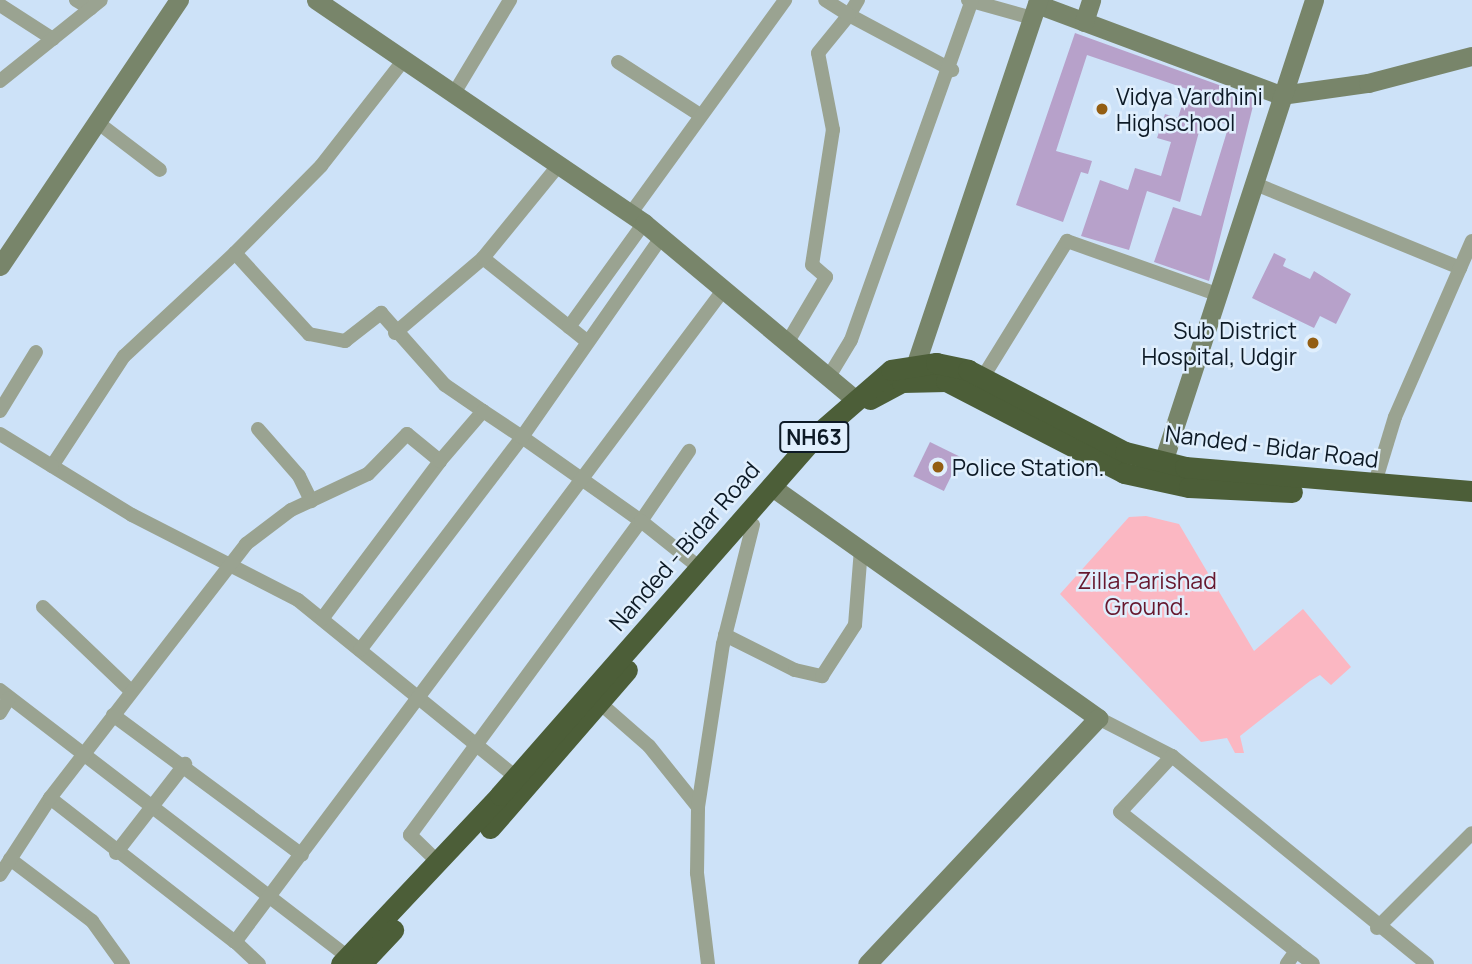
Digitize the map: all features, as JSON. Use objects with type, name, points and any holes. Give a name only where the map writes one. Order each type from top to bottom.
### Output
[{"type":"highway","name":"Nanded - Bidar Road","points":[[350,962],[522,781],[753,525],[776,490],[852,397],[891,370],[916,363],[983,377],[1125,452],[1163,462],[1374,486],[1472,491]]},
{"type":"highway","name":"Nanded - Bidar Road","points":[[594,699],[701,568],[852,412],[891,387],[923,377],[981,397],[1094,461],[1164,483],[1472,501]]},
{"type":"highway","name":"Nanded - Bidar Road","points":[[350,962],[438,862],[522,781]]},
{"type":"street","points":[[76,0],[96,5]]},
{"type":"street","points":[[3,254],[179,0]]},
{"type":"street","points":[[316,0],[662,236],[721,293],[852,397]]},
{"type":"street","points":[[453,95],[510,0]]},
{"type":"street","points":[[569,327],[700,115],[785,0]]},
{"type":"street","points":[[825,0],[952,70]]},
{"type":"street","points":[[786,345],[826,277],[812,265],[831,168],[830,102],[818,53],[858,0]]},
{"type":"street","points":[[1084,22],[1091,0]]},
{"type":"street","points":[[1163,462],[1314,0]]},
{"type":"street","points":[[828,378],[851,340],[952,70],[971,1],[1036,8],[1084,22],[1281,95],[1368,83],[1472,55]]},
{"type":"street","points":[[0,5],[53,39]]},
{"type":"street","points":[[0,81],[96,5]]},
{"type":"street","points":[[916,363],[1036,8]]},
{"type":"street","points":[[52,466],[124,356],[235,253],[321,166],[403,61]]},
{"type":"street","points":[[618,62],[700,115]]},
{"type":"street","points":[[97,122],[160,170]]},
{"type":"street","points":[[395,333],[483,258],[558,166]]},
{"type":"street","points":[[1253,183],[1461,268]]},
{"type":"street","points":[[360,650],[522,437],[662,236]]},
{"type":"street","points":[[983,377],[1067,241],[1217,294]]},
{"type":"street","points":[[1374,486],[1395,417],[1472,241]]},
{"type":"street","points":[[235,253],[309,334],[345,341],[381,313],[395,333],[445,385],[581,478],[701,568]]},
{"type":"street","points":[[483,258],[588,342]]},
{"type":"street","points":[[235,942],[721,293]]},
{"type":"street","points":[[0,411],[36,352]]},
{"type":"street","points":[[322,619],[440,461],[483,411]]},
{"type":"street","points":[[258,429],[299,477],[310,501]]},
{"type":"street","points":[[0,434],[132,515],[228,562],[322,619],[522,781]]},
{"type":"street","points":[[0,874],[50,798],[228,562],[310,501],[368,474],[407,434],[440,461]]},
{"type":"street","points":[[438,862],[410,835],[641,521],[689,451]]},
{"type":"street","points":[[776,490],[1098,718],[1171,756],[1377,928],[1427,964]]},
{"type":"street","points":[[708,964],[697,873],[698,807],[725,635],[753,525]]},
{"type":"street","points":[[725,635],[795,670],[822,676],[855,625],[861,548]]},
{"type":"street","points":[[43,607],[131,691]]},
{"type":"street","points":[[0,713],[5,694],[268,895],[350,962]]},
{"type":"street","points":[[594,699],[649,746],[698,807]]},
{"type":"street","points":[[113,715],[185,764],[302,855]]},
{"type":"street","points":[[867,964],[1098,718]]},
{"type":"street","points":[[1171,756],[1120,812],[1313,964]]},
{"type":"street","points":[[116,853],[185,764]]},
{"type":"street","points":[[50,798],[116,853],[235,942],[259,964]]},
{"type":"street","points":[[1377,928],[1472,833]]},
{"type":"street","points":[[9,859],[92,921],[123,964]]},
{"type":"street","points":[[1287,964],[1296,951]]},
{"type":"green space","name":"Zilla Parishad Ground.","points":[[1146,516],[1179,524],[1254,651],[1303,609],[1351,667],[1331,685],[1320,675],[1310,681],[1240,736],[1244,753],[1235,753],[1227,738],[1201,742],[1060,594],[1129,517]]},
{"type":"building","points":[[1075,33],[1255,98],[1209,281],[1154,262],[1173,207],[1201,216],[1229,125],[1203,117],[1180,202],[1147,191],[1129,250],[1081,236],[1100,180],[1128,190],[1135,168],[1161,176],[1171,142],[1157,138],[1165,114],[1178,118],[1187,89],[1087,55],[1056,151],[1092,161],[1088,174],[1081,172],[1063,222],[1016,205]]},
{"type":"building","points":[[1274,253],[1286,259],[1283,266],[1310,279],[1314,271],[1351,294],[1336,324],[1320,316],[1314,328],[1252,298]]},
{"type":"building","name":"Police Station.","points":[[930,442],[961,457],[944,491],[913,476]]},
{"type":"place","name":"Vidya Vardhini Highschool","points":[[1102,109]]},
{"type":"place","name":"Sub District Hospital, Udgir","points":[[1313,343]]},
{"type":"place","name":"Police Station.","points":[[938,467]]}]
